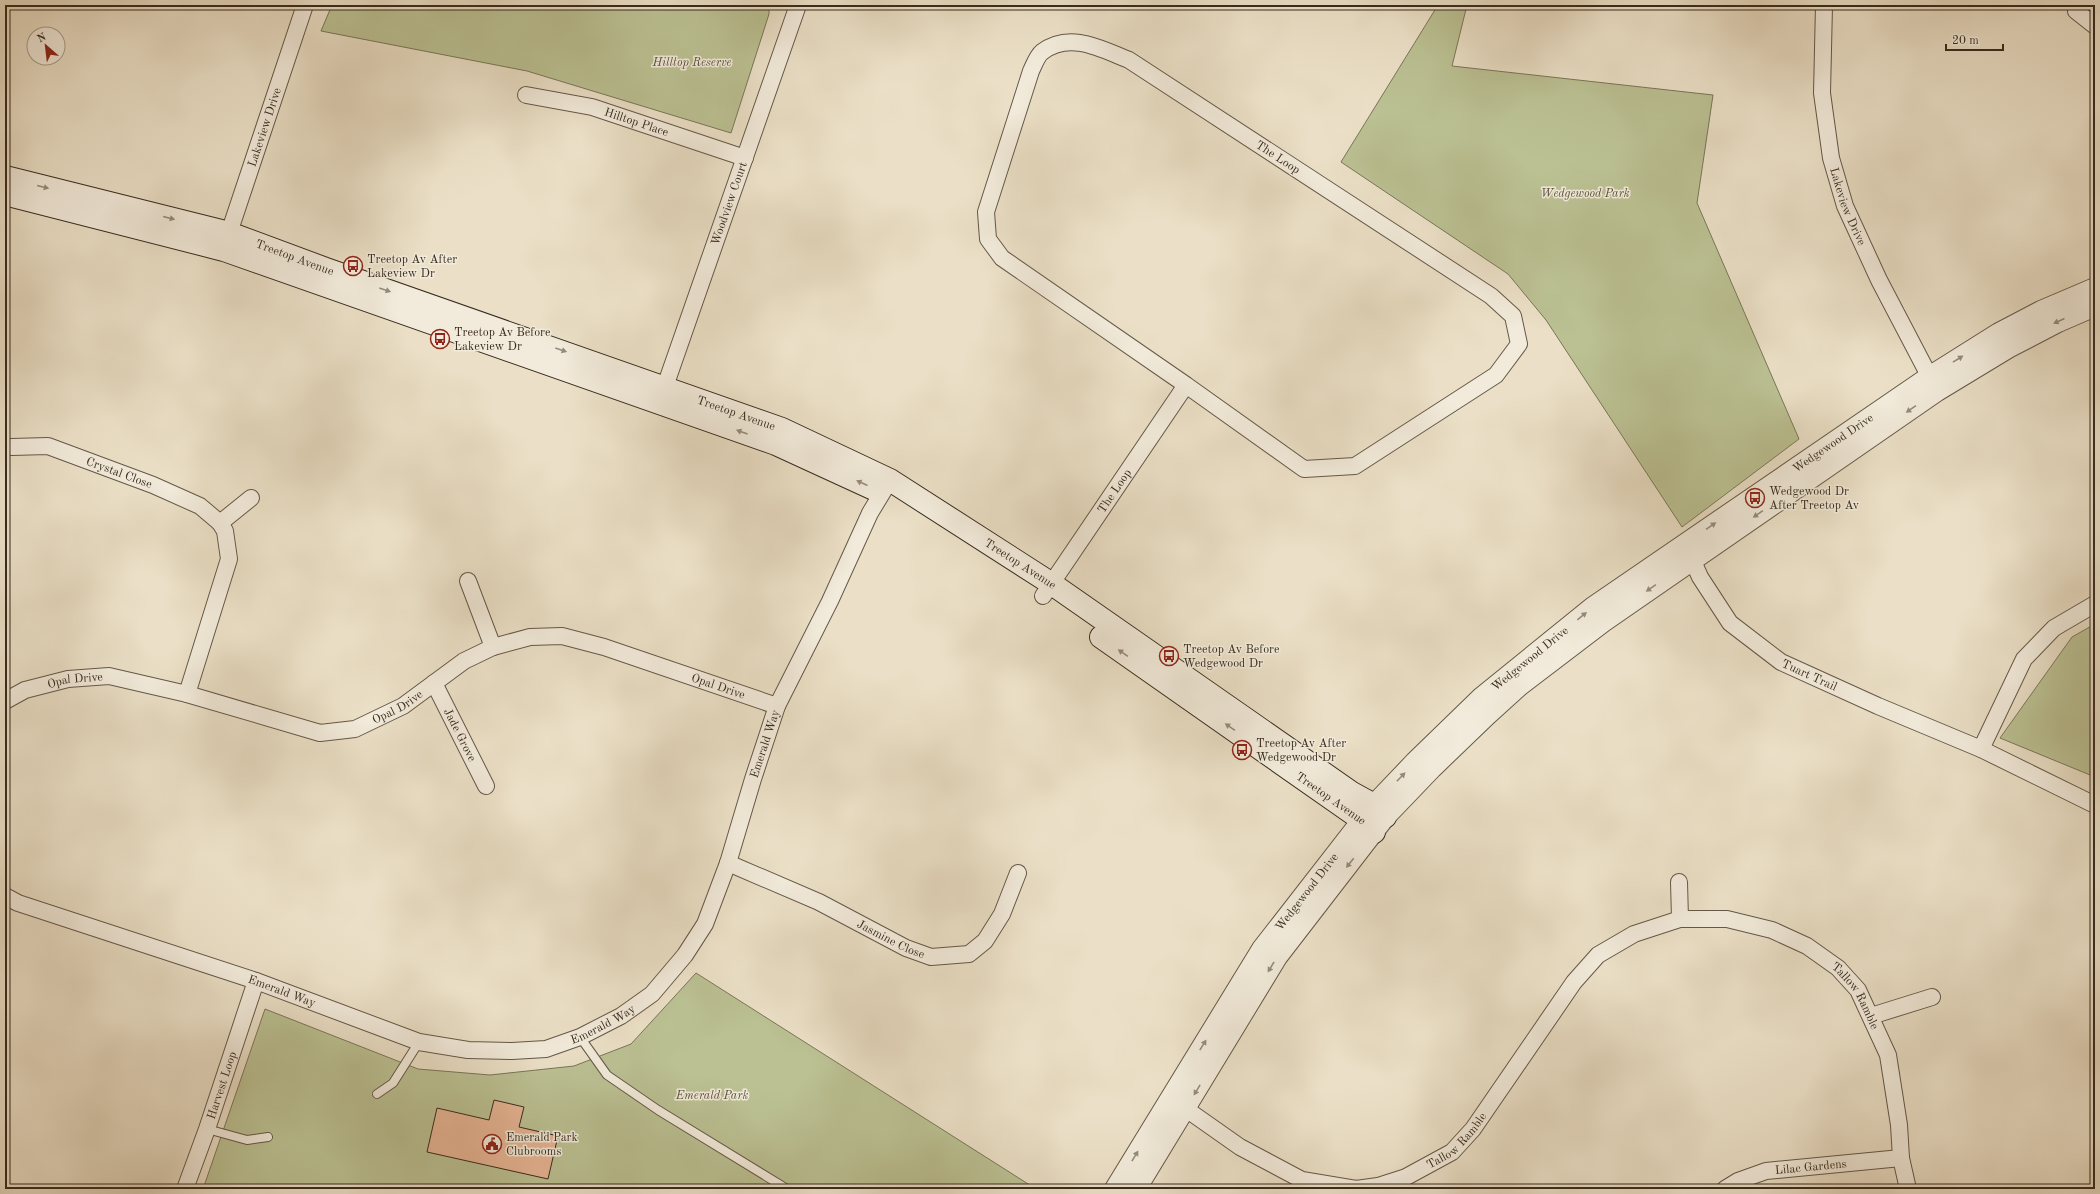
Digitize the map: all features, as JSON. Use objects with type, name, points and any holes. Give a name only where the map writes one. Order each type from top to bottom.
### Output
[{"type":"main road","name":"Treetop Avenue","points":[[5,177],[326,269],[662,395],[782,429],[887,486],[1047,590],[1352,792],[1374,818]]},
{"type":"main road","name":"Treetop Avenue","points":[[5,194],[227,241]]},
{"type":"street","name":"Lakeview Drive","points":[[227,241],[305,5]]},
{"type":"street","name":"Woodview Court","points":[[662,395],[798,5]]},
{"type":"street","name":"Lakeview Drive","points":[[1824,5],[1822,93],[1831,158],[1845,206],[1880,280],[1933,384]]},
{"type":"street","points":[[2076,5],[2076,12],[2095,26]]},
{"type":"street","name":"The Loop","points":[[1079,41],[1129,60],[1491,296],[1513,316],[1519,344],[1496,375],[1355,466],[1304,469],[1186,385],[1002,258],[988,239],[986,212],[1031,71],[1041,52],[1063,42],[1079,41]]},
{"type":"street","name":"Hilltop Place","points":[[526,95],[592,107],[745,158]]},
{"type":"street","name":"Wedgewood Drive","points":[[1115,1189],[1178,1104],[1277,957],[1415,762],[1482,697],[1593,607],[1689,552],[1933,384],[2000,333],[2041,311],[2095,288]]},
{"type":"street","name":"Wedgewood Drive","points":[[1933,384],[2058,322],[2095,306]]},
{"type":"street","name":"The Loop","points":[[1047,590],[1186,385]]},
{"type":"street","name":"Crystal Close","points":[[11,447],[48,446],[153,485],[200,506],[220,523]]},
{"type":"street","name":"Emerald Way","points":[[5,896],[18,903],[256,981],[419,1042],[468,1050],[512,1051],[546,1049],[580,1037],[621,1016],[652,994],[685,955],[705,924],[728,863],[777,706],[830,601],[870,513],[887,486]]},
{"type":"street","points":[[187,694],[229,559],[225,531],[220,523],[251,498]]},
{"type":"street","name":"Tuart Trail","points":[[1689,552],[1700,577],[1730,623],[1781,662],[1878,706],[1981,749],[2095,805]]},
{"type":"street","points":[[468,581],[493,647]]},
{"type":"street","points":[[1981,749],[2024,659],[2054,628],[2095,604]]},
{"type":"street","name":"Opal Drive","points":[[5,701],[25,690],[68,678],[109,676],[187,694],[320,733],[355,728],[403,706],[464,661],[493,647],[530,637],[562,636],[604,646],[777,706]]},
{"type":"street","name":"Jade Grove","points":[[434,683],[486,786]]},
{"type":"street","name":"Jasmine Close","points":[[728,863],[819,902],[906,948],[931,957],[969,954],[985,941],[1002,914],[1018,873]]},
{"type":"street","points":[[1679,882],[1680,918]]},
{"type":"street","name":"Tallow Ramble","points":[[1178,1104],[1240,1147],[1302,1180],[1356,1189],[1378,1186],[1406,1177],[1452,1152],[1473,1129],[1574,982],[1598,955],[1634,934],[1680,918],[1727,920],[1772,930],[1807,946],[1838,968],[1858,990],[1888,1055],[1899,1125],[1901,1158],[1908,1189]]},
{"type":"street","name":"Harvest Loop","points":[[185,1189],[207,1129],[256,981]]},
{"type":"street","points":[[1871,1016],[1932,997]]},
{"type":"street","name":"Wedgewood Drive","points":[[1136,1189],[1178,1104]]},
{"type":"street","name":"Lilac Gardens","points":[[1725,1189],[1738,1181],[1766,1171],[1901,1158]]},
{"type":"lane","points":[[580,1037],[607,1075],[658,1110],[787,1189]]},
{"type":"lane","points":[[377,1094],[393,1083],[419,1042]]},
{"type":"lane","points":[[207,1129],[247,1140],[268,1138]]},
{"type":"green space","name":"Hilltop Reserve","points":[[332,5],[769,5],[769,14],[731,133],[527,71],[321,31]]},
{"type":"green space","name":"Wedgewood Park","points":[[1438,5],[1467,5],[1452,66],[1713,95],[1697,203],[1799,439],[1682,527],[1546,320],[1508,274],[1341,162]]},
{"type":"green space","points":[[2095,624],[2095,777],[2000,738],[2072,637]]},
{"type":"green space","name":"Emerald Park","points":[[696,973],[1036,1189],[203,1189],[265,1009],[418,1069],[490,1075],[574,1066],[631,1044]]},
{"type":"building","name":"Emerald Park Clubrooms","points":[[494,1100],[524,1107],[519,1127],[558,1136],[548,1179],[427,1152],[437,1108],[489,1120]]},
{"type":"place","name":"Treetop Av After Lakeview Dr","points":[[353,266]]},
{"type":"place","name":"Treetop Av Before Lakeview Dr","points":[[440,339]]},
{"type":"place","name":"Wedgewood Dr After Treetop Av","points":[[1755,498]]},
{"type":"place","name":"Treetop Av Before Wedgewood Dr","points":[[1169,656]]},
{"type":"place","name":"Treetop Av After Wedgewood Dr","points":[[1242,750]]},
{"type":"place","name":"Emerald Park Clubrooms","points":[[492,1144]]}]
